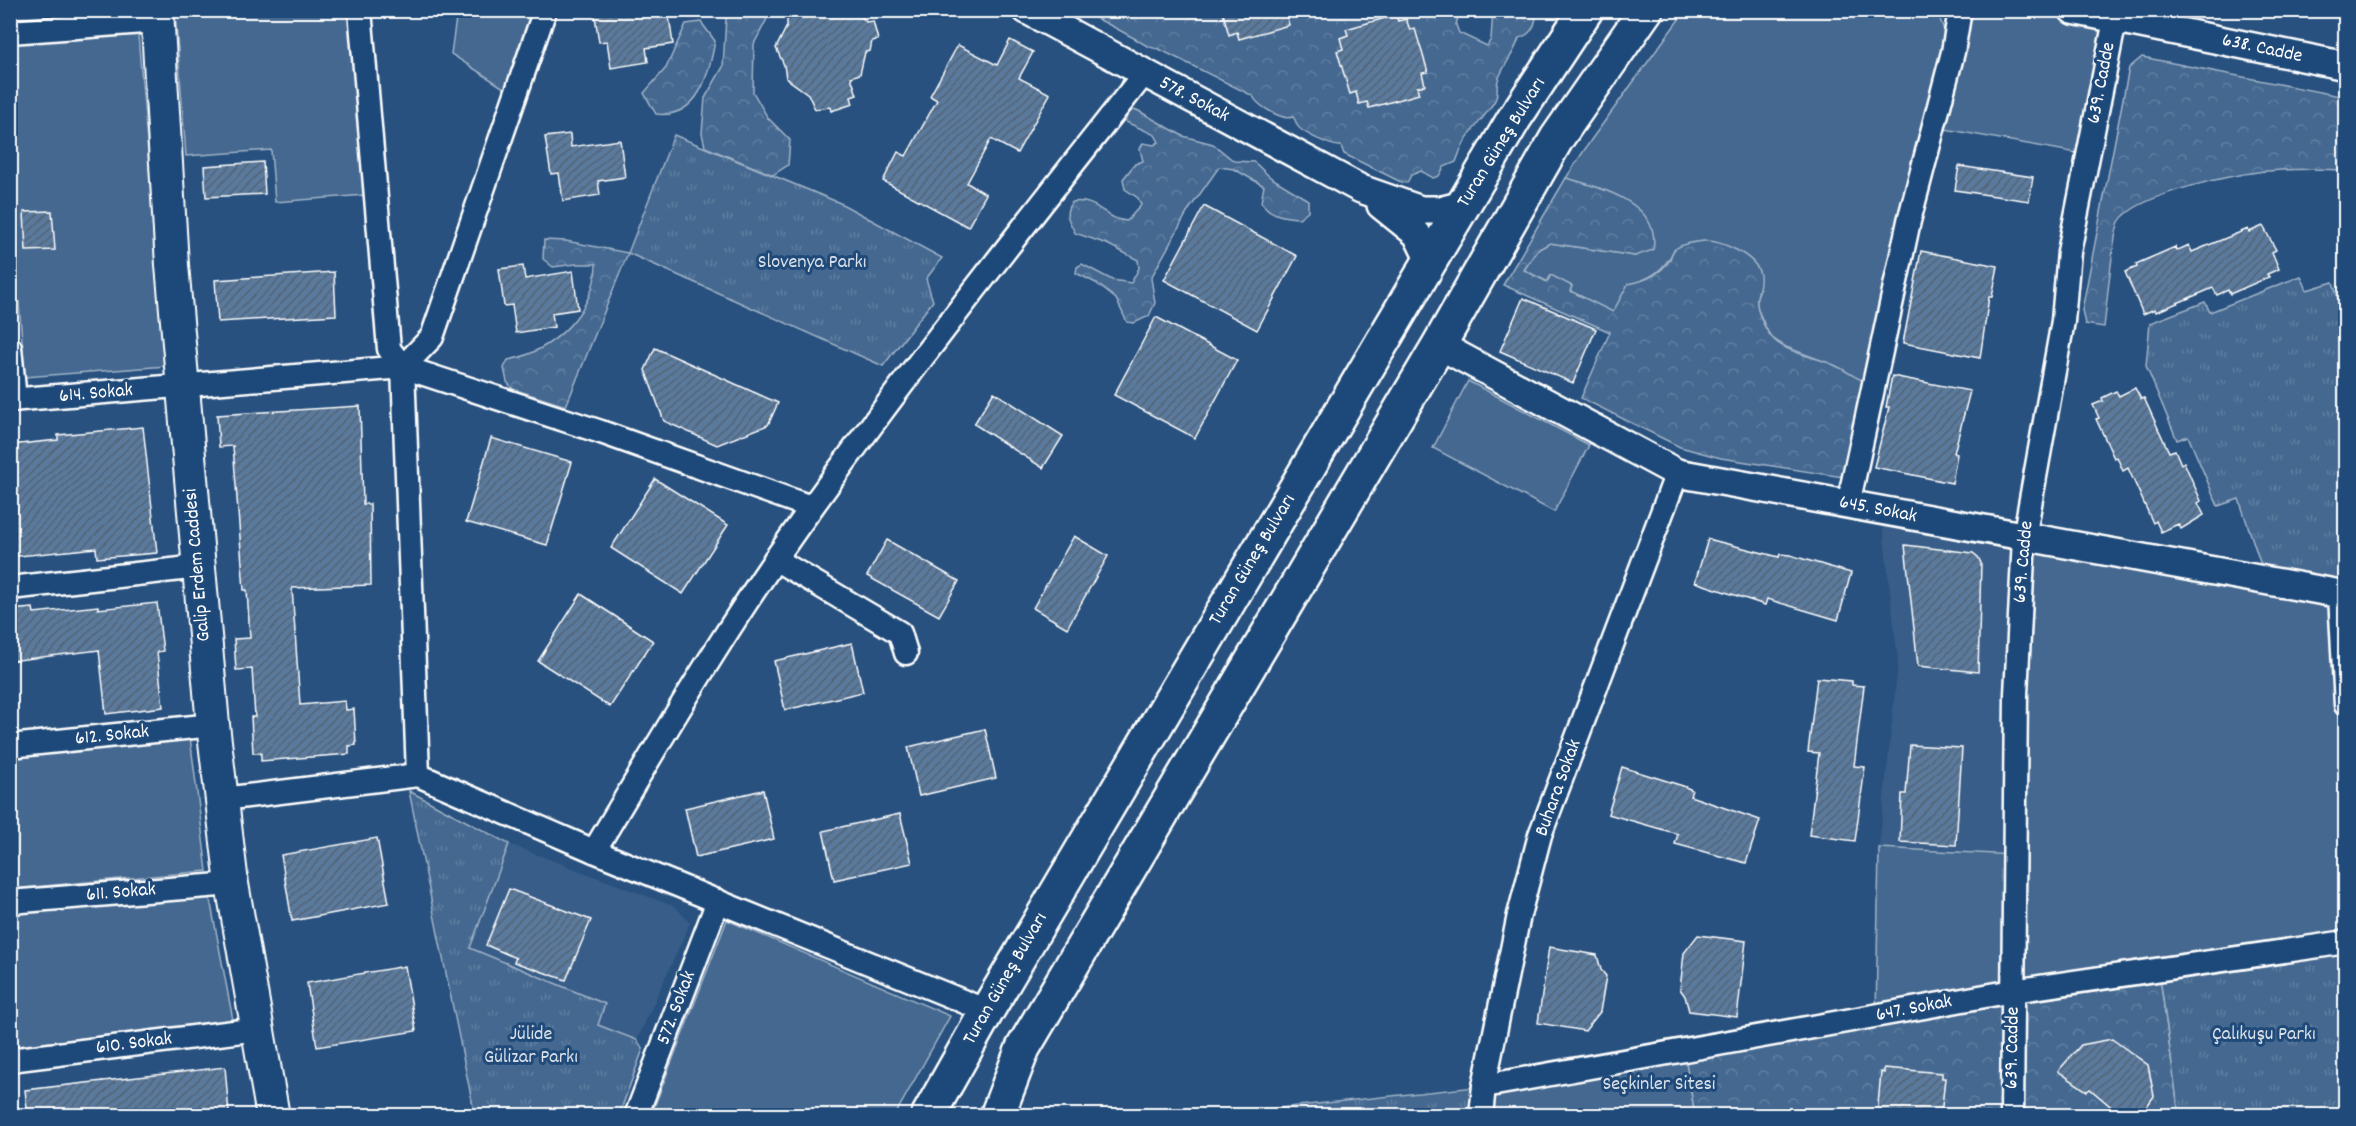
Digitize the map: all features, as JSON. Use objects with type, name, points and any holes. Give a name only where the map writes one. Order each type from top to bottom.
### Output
[{"type":"main road","name":"Turan Güneş Bulvarı","points":[[928,1116],[987,1011],[1514,119],[1586,10]]},
{"type":"main road","points":[[980,1116],[1023,1048],[1439,345],[1557,138],[1646,10]]},
{"type":"main road","name":"Galip Erdem Caddesi","points":[[157,16],[164,158],[182,387],[213,725],[232,884],[273,1116]]},
{"type":"main road","points":[[997,1116],[1023,1048]]},
{"type":"street","points":[[360,10],[389,349],[403,367],[602,432],[812,507]]},
{"type":"street","points":[[418,775],[403,367],[432,337],[545,10]]},
{"type":"street","name":"578. Sokak","points":[[1027,10],[1361,189]]},
{"type":"street","points":[[1848,505],[1909,220],[1953,52],[1960,10]]},
{"type":"street","name":"638. Cadde","points":[[2073,10],[2115,14],[2346,66]]},
{"type":"street","name":"639. Cadde","points":[[2012,1116],[2016,694],[2024,538],[2063,321],[2069,252],[2115,14]]},
{"type":"street","points":[[10,32],[157,16]]},
{"type":"street","points":[[594,851],[707,663],[775,559],[924,354],[1144,74]]},
{"type":"street","points":[[1361,189],[1421,210],[1443,210],[1463,205]]},
{"type":"street","points":[[1361,189],[1417,234],[1430,261]]},
{"type":"street","name":"645. Sokak","points":[[1439,345],[1677,473],[2343,595]]},
{"type":"street","points":[[10,348],[13,400]]},
{"type":"street","name":"614. Sokak","points":[[13,400],[403,367]]},
{"type":"street","name":"Buhara Sokak","points":[[1481,1116],[1484,1086],[1519,915],[1540,835],[1677,473]]},
{"type":"street","points":[[775,559],[900,633],[906,653]]},
{"type":"street","points":[[10,588],[199,567]]},
{"type":"street","points":[[2343,595],[2346,705]]},
{"type":"street","name":"612. Sokak","points":[[10,747],[213,725]]},
{"type":"street","points":[[223,799],[418,775],[594,851],[987,1011]]},
{"type":"street","name":"611. Sokak","points":[[10,902],[232,884]]},
{"type":"street","name":"572. Sokak","points":[[636,1116],[718,901]]},
{"type":"street","name":"647. Sokak","points":[[1484,1086],[2013,991],[2346,942]]},
{"type":"street","name":"610. Sokak","points":[[10,1060],[258,1029]]},
{"type":"shaded area","points":[[1881,511],[2024,538],[2015,855],[1879,848],[1898,662]]},
{"type":"shaded area","points":[[509,844],[676,907],[690,923],[637,1040],[597,1025],[605,1004],[470,948]]},
{"type":"green space","points":[[175,11],[350,11],[365,195],[275,202],[271,150],[186,156]]},
{"type":"green space","points":[[457,11],[537,11],[510,92],[451,54]]},
{"type":"green space","points":[[714,11],[771,11],[754,44],[753,92],[768,118],[790,140],[788,165],[773,175],[705,147],[702,133],[705,98],[723,67],[726,17]]},
{"type":"green space","points":[[1080,11],[1452,11],[1458,17],[1456,25],[1459,33],[1487,46],[1491,39],[1493,11],[1527,11],[1536,18],[1531,31],[1519,38],[1498,80],[1496,99],[1468,137],[1456,162],[1444,167],[1439,176],[1433,178],[1421,171],[1411,175],[1407,183],[1344,154],[1341,146],[1311,135],[1297,125],[1293,117],[1283,117],[1271,112],[1253,96],[1159,49],[1147,46]]},
{"type":"green space","points":[[1685,11],[1937,11],[1944,30],[1944,55],[1911,163],[1904,218],[1868,382],[1857,380],[1836,366],[1786,347],[1770,337],[1758,310],[1756,299],[1760,289],[1674,250],[1656,273],[1628,284],[1614,313],[1570,291],[1572,286],[1551,276],[1548,282],[1524,270],[1537,250],[1550,243],[1635,256],[1599,188],[1566,178]]},
{"type":"green space","points":[[1960,11],[2073,11],[2114,17],[2088,155],[1934,127]]},
{"type":"green space","points":[[701,22],[715,41],[705,80],[692,102],[683,109],[671,114],[656,114],[644,93],[666,68],[686,24]]},
{"type":"green space","points":[[138,35],[166,366],[25,377],[11,205],[10,41]]},
{"type":"green space","points":[[2142,57],[2345,97],[2345,170],[2278,170],[2233,176],[2187,187],[2144,203],[2128,212],[2119,222],[2116,230],[2104,327],[2085,324],[2082,310],[2129,68]]},
{"type":"green space","points":[[1137,110],[1183,136],[1213,144],[1234,161],[1254,162],[1270,177],[1308,200],[1308,211],[1299,218],[1273,213],[1261,202],[1264,186],[1234,169],[1219,167],[1188,211],[1151,278],[1155,303],[1149,316],[1134,323],[1127,322],[1116,299],[1096,283],[1076,273],[1077,267],[1082,264],[1112,280],[1131,283],[1139,268],[1138,260],[1107,244],[1075,233],[1067,214],[1072,202],[1081,202],[1089,203],[1119,220],[1127,221],[1141,205],[1138,198],[1125,189],[1123,179],[1135,164],[1143,161],[1140,149],[1143,143],[1154,145],[1159,142],[1155,135],[1126,122],[1126,111]]},
{"type":"green space","name":"Slovenya Parkı","points":[[674,135],[840,203],[942,258],[926,279],[933,301],[883,366],[628,253]]},
{"type":"green space","points":[[1566,178],[1611,193],[1639,209],[1648,220],[1653,234],[1653,250],[1635,256],[1550,243],[1537,250],[1524,270],[1547,282],[1551,275],[1572,286],[1570,291],[1613,312],[1628,284],[1657,273],[1670,259],[1674,250],[1680,246],[1711,241],[1737,250],[1752,262],[1760,275],[1757,306],[1770,335],[1791,351],[1828,363],[1868,382],[1849,478],[1721,458],[1680,447],[1581,398],[1610,332],[1503,285]]},
{"type":"green space","points":[[544,240],[566,241],[628,253],[566,406],[513,389],[507,382],[504,368],[508,360],[540,349],[569,327],[580,313],[594,281],[596,264],[553,267],[543,259]]},
{"type":"green space","points":[[2301,276],[2307,290],[2333,282],[2338,299],[2346,297],[2345,595],[2267,583],[2239,499],[2218,506],[2188,436],[2177,440],[2146,366],[2150,323],[2205,302],[2210,312]]},
{"type":"green space","points":[[1468,381],[1589,445],[1554,512],[1433,448]]},
{"type":"green space","points":[[2024,538],[2340,596],[2346,705],[2345,942],[1876,1017],[1879,848],[2014,855]]},
{"type":"green space","points":[[190,737],[207,871],[11,889],[11,757]]},
{"type":"green space","name":"Jülide Gülizar Parkı","points":[[409,791],[509,844],[470,948],[605,1004],[598,1025],[637,1040],[643,1049],[619,1115],[489,1116],[474,1111]]},
{"type":"green space","points":[[209,894],[233,1020],[11,1047],[11,912]]},
{"type":"green space","points":[[727,920],[950,1016],[895,1115],[651,1115]]},
{"type":"green space","name":"Çalıkuşu Parkı","points":[[2345,942],[2345,1115],[2179,1115],[2159,970]]},
{"type":"green space","points":[[2159,970],[2179,1115],[1695,1115],[1684,1050]]},
{"type":"green space","name":"Seçkinler Sitesi","points":[[1684,1050],[1695,1115],[1481,1116],[1484,1086]]},
{"type":"green space","points":[[1484,1086],[1481,1115],[1252,1116],[1252,1111]]},
{"type":"building","points":[[594,10],[619,10],[619,14],[668,10],[673,44],[646,48],[648,62],[611,68],[607,41],[599,42]]},
{"type":"building","points":[[787,10],[830,10],[832,16],[861,16],[866,22],[873,21],[878,40],[872,41],[870,51],[865,52],[860,74],[851,77],[857,95],[851,97],[853,104],[831,111],[830,107],[815,109],[808,94],[786,78],[784,65],[776,48],[787,26]]},
{"type":"building","points":[[1222,10],[1285,10],[1289,25],[1239,39],[1237,32],[1229,35]]},
{"type":"building","points":[[1396,15],[1398,21],[1406,19],[1410,30],[1415,29],[1428,72],[1422,73],[1425,85],[1417,87],[1419,94],[1369,108],[1367,102],[1359,104],[1356,92],[1350,94],[1337,51],[1343,49],[1340,38],[1348,35],[1346,29]]},
{"type":"building","points":[[1010,40],[1033,52],[1019,78],[1050,94],[1017,153],[991,139],[967,183],[986,194],[968,227],[883,181],[898,152],[906,156],[937,100],[930,96],[958,45],[997,65]]},
{"type":"building","points":[[570,134],[571,147],[620,140],[625,177],[598,181],[600,195],[563,201],[559,173],[551,174],[545,137]]},
{"type":"building","points":[[263,162],[265,194],[206,197],[204,166]]},
{"type":"building","points":[[1959,166],[2033,177],[2029,201],[1955,190]]},
{"type":"building","points":[[1204,206],[1297,256],[1257,330],[1164,280]]},
{"type":"building","points":[[52,211],[55,250],[26,251],[24,212]]},
{"type":"building","points":[[2263,226],[2276,250],[2272,252],[2279,269],[2267,274],[2269,277],[2230,294],[2228,290],[2217,295],[2213,288],[2156,312],[2155,309],[2143,314],[2125,272],[2137,267],[2136,264],[2175,247],[2176,251],[2189,245],[2192,252],[2248,229],[2249,232]]},
{"type":"building","points":[[1921,251],[1998,266],[1992,297],[1989,297],[1980,358],[1903,343]]},
{"type":"building","points":[[523,266],[525,279],[573,271],[578,309],[552,313],[554,327],[516,333],[512,305],[504,306],[499,269]]},
{"type":"building","points":[[334,272],[336,315],[218,322],[215,280]]},
{"type":"building","points":[[1523,298],[1596,329],[1573,383],[1500,351]]},
{"type":"building","points":[[1156,317],[1237,360],[1195,438],[1114,395]]},
{"type":"building","points":[[655,348],[778,403],[768,425],[717,445],[664,421],[645,370]]},
{"type":"building","points":[[1892,376],[1970,391],[1954,453],[1957,454],[1952,483],[1874,467],[1889,407],[1886,407]]},
{"type":"building","points":[[2135,388],[2141,399],[2144,398],[2169,452],[2175,450],[2181,464],[2184,462],[2201,501],[2198,503],[2204,515],[2181,529],[2178,524],[2161,532],[2156,521],[2153,523],[2128,468],[2123,471],[2117,457],[2114,458],[2096,419],[2099,418],[2093,405],[2116,391],[2119,396]]},
{"type":"building","points":[[994,392],[1063,436],[1043,468],[974,424]]},
{"type":"building","points":[[360,406],[363,504],[370,504],[371,585],[292,588],[300,705],[345,701],[346,710],[354,709],[356,745],[349,746],[349,754],[261,761],[261,753],[253,753],[251,717],[255,717],[252,669],[236,670],[234,639],[250,638],[247,590],[244,590],[233,446],[219,447],[217,415]]},
{"type":"building","points":[[143,427],[157,553],[97,558],[96,548],[10,557],[10,512],[16,512],[10,445],[58,440],[58,435]]},
{"type":"building","points":[[491,438],[572,462],[547,545],[466,522]]},
{"type":"building","points":[[655,479],[728,525],[683,594],[611,548]]},
{"type":"building","points":[[1074,536],[1108,556],[1067,628],[1033,608]]},
{"type":"building","points":[[1708,539],[1779,557],[1780,554],[1790,555],[1851,573],[1838,620],[1767,599],[1765,605],[1695,582]]},
{"type":"building","points":[[887,540],[959,581],[939,616],[867,576]]},
{"type":"building","points":[[1905,545],[1973,553],[1978,557],[1981,563],[1978,672],[1918,666]]},
{"type":"building","points":[[581,594],[653,641],[610,707],[538,661]]},
{"type":"building","points":[[157,603],[163,651],[157,652],[163,707],[106,714],[99,650],[10,661],[10,610],[33,608],[34,613]]},
{"type":"building","points":[[852,643],[863,692],[785,710],[774,661]]},
{"type":"building","points":[[1817,678],[1852,681],[1852,685],[1864,686],[1854,766],[1865,767],[1855,841],[1809,835],[1819,753],[1808,752]]},
{"type":"building","points":[[985,729],[996,778],[919,796],[908,747]]},
{"type":"building","points":[[1910,745],[1962,748],[1956,845],[1900,842],[1902,794],[1906,794]]},
{"type":"building","points":[[1622,767],[1683,786],[1692,790],[1690,796],[1760,820],[1746,863],[1675,844],[1678,834],[1608,814]]},
{"type":"building","points":[[763,790],[774,839],[696,857],[685,808]]},
{"type":"building","points":[[900,814],[912,863],[834,880],[823,831]]},
{"type":"building","points":[[377,838],[389,903],[292,921],[281,855]]},
{"type":"building","points":[[509,889],[591,920],[566,980],[514,962],[516,958],[486,945]]},
{"type":"building","points":[[1698,935],[1746,941],[1737,1017],[1689,1011],[1685,996],[1680,989],[1684,953]]},
{"type":"building","points":[[1549,947],[1597,955],[1601,970],[1606,976],[1600,1012],[1585,1031],[1538,1023]]},
{"type":"building","points":[[405,966],[416,1031],[317,1047],[307,983]]},
{"type":"building","points":[[2112,1039],[2148,1065],[2154,1096],[2140,1116],[2122,1116],[2090,1089],[2087,1091],[2058,1071],[2081,1045]]},
{"type":"building","points":[[225,1067],[229,1113],[28,1116],[25,1090]]},
{"type":"building","points":[[1884,1068],[1942,1073],[1942,1078],[1945,1078],[1941,1116],[1877,1116],[1881,1072],[1884,1073]]}]
